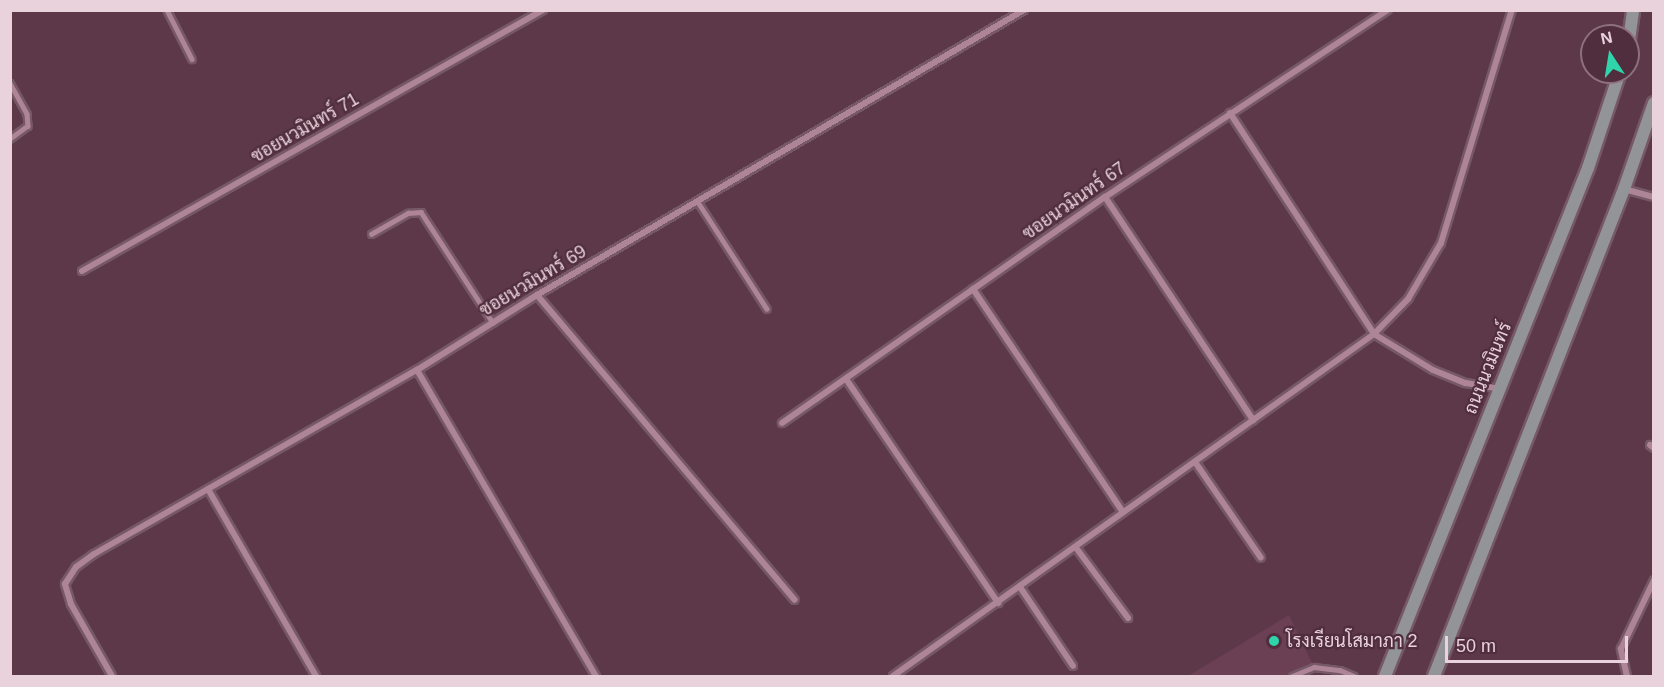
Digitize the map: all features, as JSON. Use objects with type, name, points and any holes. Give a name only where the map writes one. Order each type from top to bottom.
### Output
[{"type":"main road","name":"ถนนนวมินทร์","points":[[1385,676],[1587,168],[1616,84]]},
{"type":"main road","points":[[1434,676],[1624,189],[1653,103]]},
{"type":"street","name":"ซอยนวมินทร์ 71","points":[[82,271],[543,10]]},
{"type":"street","name":"ซอยนวมินทร์ 69","points":[[112,676],[71,604],[65,584],[76,567],[94,554],[417,370],[537,295],[1024,10]]},
{"type":"street","name":"ซอยนวมินทร์ 67","points":[[782,423],[1105,197],[1388,10]]},
{"type":"street","points":[[893,676],[1077,549],[1123,512],[1374,334],[1408,299],[1441,243],[1512,10]]},
{"type":"street","points":[[1230,113],[1374,334],[1433,370],[1466,382],[1499,389]]},
{"type":"street","points":[[1624,189],[1653,197]]},
{"type":"street","points":[[1105,197],[1253,420]]},
{"type":"street","points":[[974,289],[1123,512]]},
{"type":"street","points":[[537,295],[795,600]]},
{"type":"street","points":[[417,370],[596,676]]},
{"type":"street","points":[[846,379],[998,603]]},
{"type":"street","points":[[1195,462],[1261,558]]},
{"type":"street","points":[[208,489],[316,676]]},
{"type":"street","points":[[1077,549],[1128,618]]},
{"type":"street","points":[[1627,676],[1622,649],[1653,580]]},
{"type":"street","points":[[1020,587],[1073,666]]},
{"type":"lane","points":[[167,10],[192,59]]},
{"type":"lane","points":[[10,83],[27,114],[28,126],[10,139]]},
{"type":"lane","points":[[698,202],[767,309]]},
{"type":"lane","points":[[371,234],[408,213],[421,212],[493,323]]},
{"type":"lane","points":[[1292,676],[1314,668],[1340,670],[1354,676]]},
{"type":"shaded area","name":"โรงเรียนโสมาภา 2","points":[[1289,615],[1314,667],[1309,676],[1188,676]]},
{"type":"place","name":"โรงเรียนโสมาภา 2","points":[[1274,641]]}]
